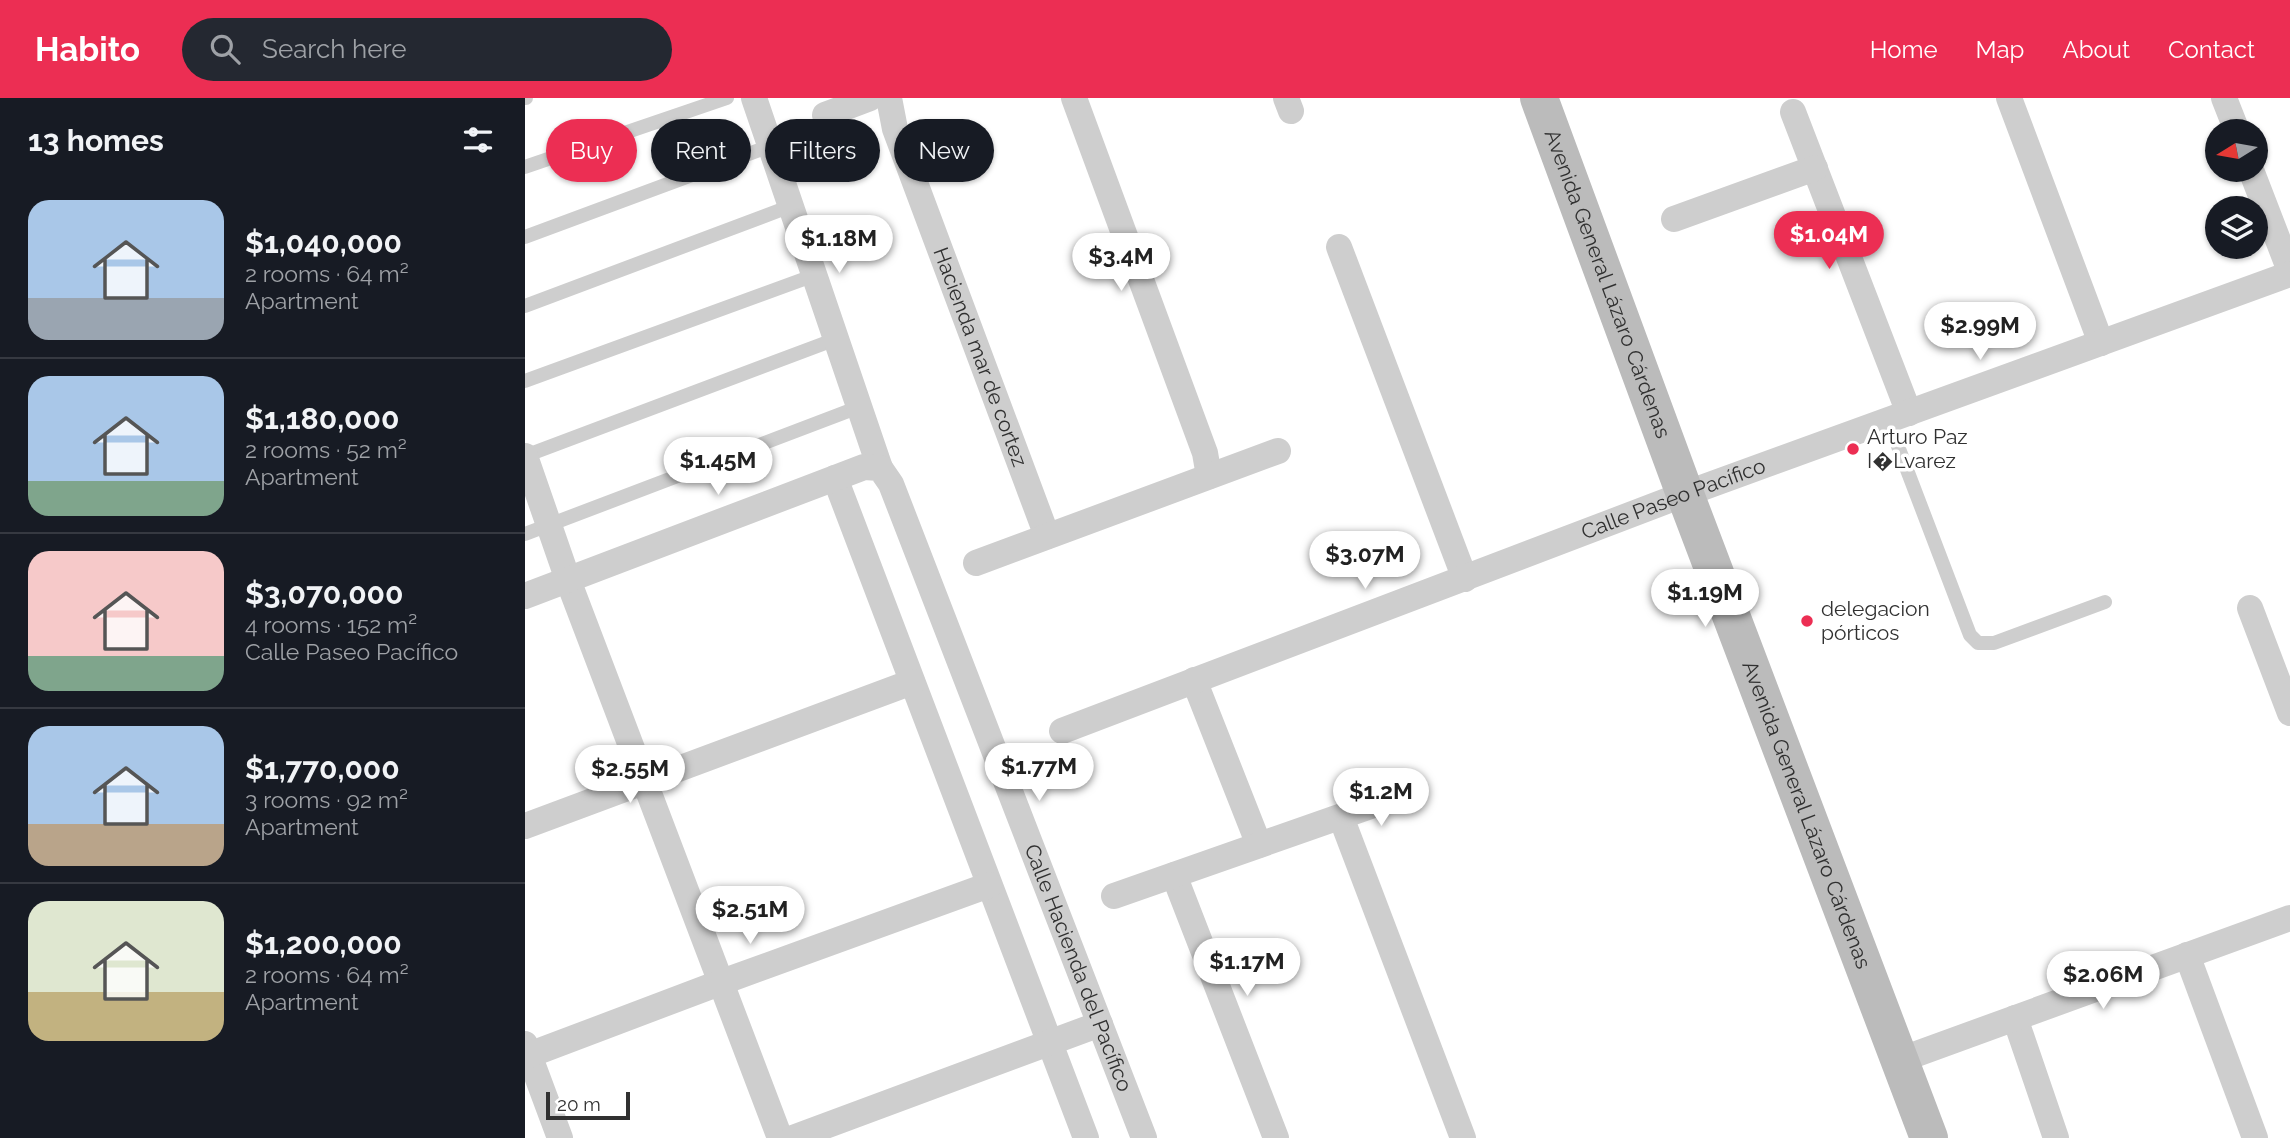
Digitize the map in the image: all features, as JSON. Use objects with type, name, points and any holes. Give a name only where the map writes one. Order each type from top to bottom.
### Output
[{"type":"street","name":"Calle Hacienda del Pacífico","points":[[754,98],[765,131]]},
{"type":"street","points":[[825,115],[870,98]]},
{"type":"street","name":"Hacienda mar de cortez","points":[[890,98],[895,129],[1047,536]]},
{"type":"street","points":[[1074,98],[1205,453],[1209,476]]},
{"type":"street","name":"Avenida General Lázaro Cárdenas","points":[[1539,98],[1685,494],[1929,1138]]},
{"type":"street","points":[[2009,98],[2101,342]]},
{"type":"street","points":[[2224,98],[2232,119]]},
{"type":"street","points":[[1793,112],[1815,169],[1898,417]]},
{"type":"street","points":[[1674,219],[1815,169]]},
{"type":"street","name":"Calle Hacienda del Pacífico","points":[[783,182],[885,476],[1144,1138]]},
{"type":"street","points":[[2256,182],[2290,272]]},
{"type":"street","points":[[1339,247],[1465,579]]},
{"type":"street","name":"Calle Paseo Pacífico","points":[[1062,731],[1685,494],[2290,272]]},
{"type":"street","points":[[976,563],[1277,451]]},
{"type":"street","points":[[525,456],[537,529],[568,580],[781,1138]]},
{"type":"street","points":[[525,596],[864,467],[885,476]]},
{"type":"street","points":[[835,478],[1086,1138]]},
{"type":"street","points":[[2250,608],[2290,713]]},
{"type":"street","points":[[1194,680],[1259,845]]},
{"type":"street","points":[[525,827],[912,682]]},
{"type":"street","points":[[1114,896],[1405,794]]},
{"type":"street","points":[[1342,817],[1463,1138]]},
{"type":"street","points":[[1174,875],[1276,1138]]},
{"type":"street","points":[[560,1138],[527,1049],[989,885]]},
{"type":"street","points":[[1900,1059],[2290,918]]},
{"type":"street","points":[[2187,955],[2255,1138]]},
{"type":"street","points":[[2015,1018],[2056,1138]]},
{"type":"street","points":[[793,1138],[1100,1024]]},
{"type":"lane","points":[[525,167],[727,98]]},
{"type":"lane","points":[[525,237],[765,148]]},
{"type":"lane","points":[[525,306],[791,206]]},
{"type":"lane","points":[[525,381],[814,275]]},
{"type":"lane","points":[[525,456],[836,340]]},
{"type":"lane","points":[[537,529],[859,407]]},
{"type":"lane","points":[[1898,417],[1970,635],[1978,643],[1994,643],[2105,602]]},
{"type":"place","name":"Arturo Paz I�Lvarez","points":[[1853,449]]},
{"type":"place","name":"delegacion pórticos","points":[[1807,621]]}]
